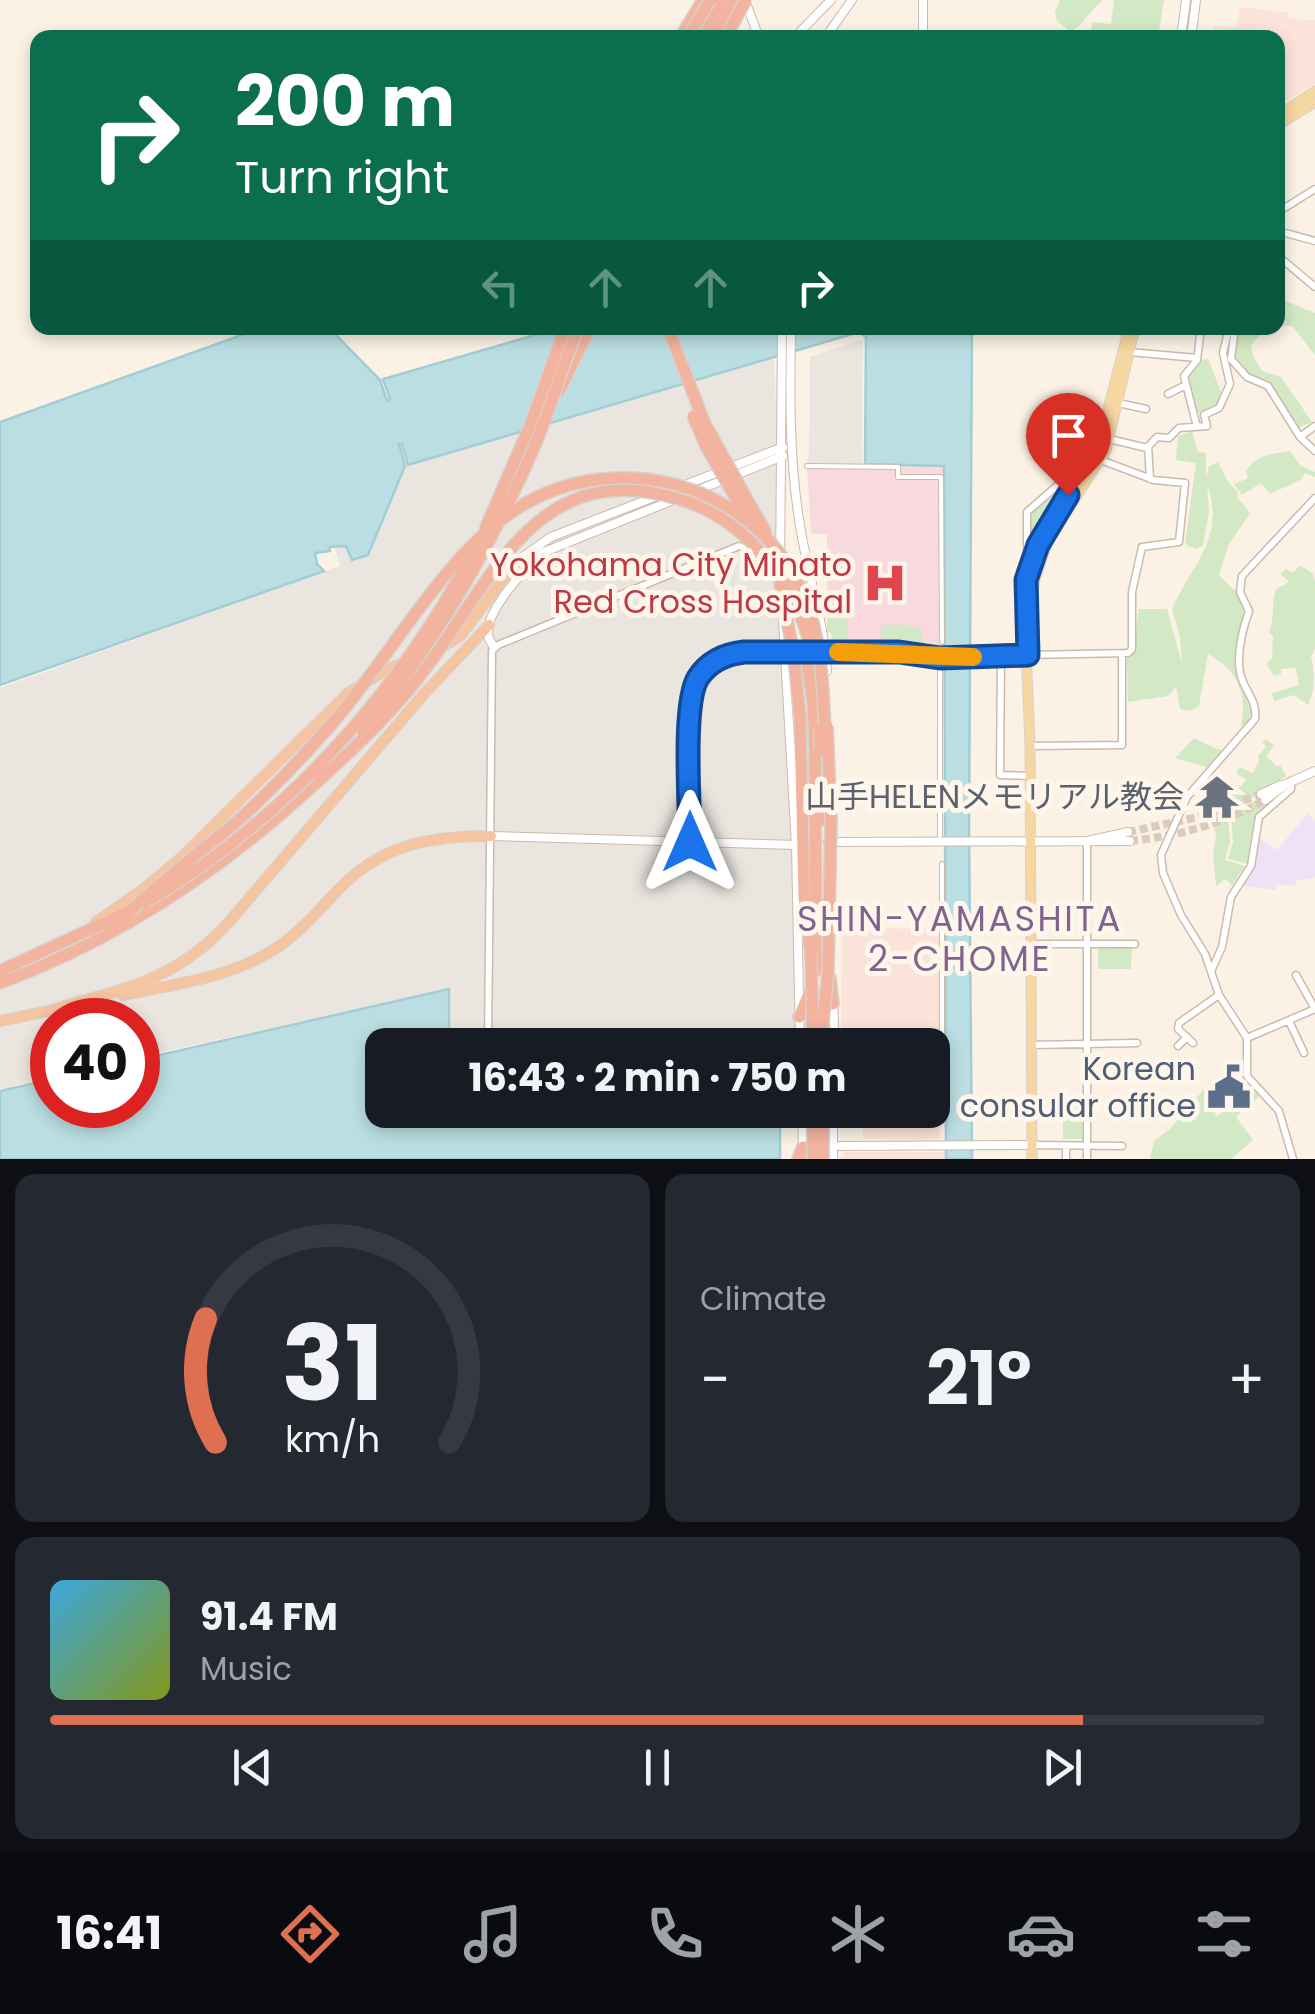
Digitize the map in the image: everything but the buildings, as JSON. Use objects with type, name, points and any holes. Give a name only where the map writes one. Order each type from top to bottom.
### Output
[{"type":"highway","points":[[690,30],[707,0]]},
{"type":"highway","points":[[710,30],[727,0]]},
{"type":"highway","points":[[730,30],[747,0]]},
{"type":"highway","points":[[0,971],[130,911],[195,870],[276,804],[348,733],[398,672],[442,607],[481,538],[564,335]]},
{"type":"highway","points":[[0,971],[133,905],[224,845],[302,778],[362,714],[418,640],[472,552],[564,335]]},
{"type":"highway","points":[[0,971],[94,932],[189,875],[266,816],[344,740],[405,666],[460,582],[518,461],[564,335]]},
{"type":"highway","points":[[543,424],[575,335]]},
{"type":"highway","points":[[319,780],[406,678],[452,610],[492,538],[587,335]]},
{"type":"highway","points":[[667,335],[707,448],[767,552],[782,588],[800,718],[804,897],[811,953]]},
{"type":"highway","points":[[668,335],[705,424],[787,574],[818,670],[828,738],[831,818],[828,971],[823,1021]]},
{"type":"highway","points":[[130,911],[278,783],[333,723],[470,549],[517,508],[581,482],[624,477],[664,480],[708,495],[732,509],[766,538],[785,561],[808,606],[817,640],[825,734],[825,1028]]},
{"type":"highway","points":[[0,983],[97,940],[159,906],[246,844],[370,734],[408,692],[514,542],[543,516],[586,496],[622,490],[662,494],[698,506],[732,526],[754,545],[779,578],[795,614],[813,702],[815,750],[816,978],[799,1016]]},
{"type":"highway","points":[[56,945],[113,912],[163,873],[348,693],[386,670],[452,642],[517,561]]},
{"type":"highway","points":[[93,998],[150,981],[200,952],[423,695],[489,625]]},
{"type":"highway","points":[[817,640],[820,908],[834,1004]]},
{"type":"highway","points":[[805,1028],[811,953],[806,662]]},
{"type":"highway","points":[[108,998],[245,964],[293,936],[368,863],[404,844],[430,838],[491,836]]},
{"type":"highway","points":[[0,1021],[30,1015]]},
{"type":"highway","points":[[813,1128],[813,1159]]},
{"type":"highway","points":[[823,1128],[823,1159]]},
{"type":"main road","points":[[1285,111],[1315,92]]},
{"type":"main road","points":[[1285,121],[1315,102]]},
{"type":"main road","points":[[1027,628],[1035,579],[1048,541],[1094,461],[1130,335]]},
{"type":"main road","points":[[1032,1159],[1030,746],[1024,596],[1031,563],[1048,525],[1110,439],[1131,335]]},
{"type":"street","points":[[747,0],[756,30]]},
{"type":"street","points":[[802,30],[832,0]]},
{"type":"street","points":[[829,30],[852,0]]},
{"type":"street","points":[[923,0],[923,30]]},
{"type":"street","points":[[1182,30],[1186,0]]},
{"type":"street","points":[[1192,30],[1196,0]]},
{"type":"street","points":[[1285,208],[1315,189]]},
{"type":"street","points":[[1285,233],[1315,241]]},
{"type":"street","points":[[1285,262],[1315,287]]},
{"type":"street","points":[[783,335],[803,546],[826,652],[832,1028]]},
{"type":"street","points":[[790,335],[780,446],[780,563],[796,845],[801,1028]]},
{"type":"street","points":[[1197,427],[1184,376],[1197,358],[1200,335]]},
{"type":"street","points":[[1148,446],[1158,437],[1168,438],[1179,428],[1207,426],[1204,415],[1219,408],[1230,384],[1222,353],[1229,335]]},
{"type":"street","points":[[1232,335],[1231,359],[1246,377],[1268,386],[1300,437],[1315,451]]},
{"type":"street","points":[[1129,352],[1197,358]]},
{"type":"street","points":[[1168,394],[1186,385]]},
{"type":"street","points":[[1118,403],[1146,409]]},
{"type":"street","points":[[1300,437],[1315,426]]},
{"type":"street","points":[[1110,439],[1148,446]]},
{"type":"street","points":[[517,561],[551,537],[780,446],[792,451]]},
{"type":"street","points":[[1148,446],[1150,478]]},
{"type":"street","points":[[488,1028],[494,647],[488,638],[489,625],[524,569],[544,552],[792,451]]},
{"type":"street","points":[[690,842],[690,713],[697,679],[707,667],[730,654],[784,652],[899,652],[942,660],[1122,654],[1132,649],[1132,592],[1142,547],[1180,542],[1187,486],[1094,461],[1030,508],[1026,517],[1031,563]]},
{"type":"street","points":[[807,466],[898,467],[898,477],[942,478],[942,642]]},
{"type":"street","points":[[1293,1159],[1279,1111],[1247,1076],[1247,1038],[1181,915],[1163,873],[1161,850],[1187,796],[1255,719],[1256,705],[1240,672],[1241,632],[1250,611],[1240,592],[1240,580],[1315,498]]},
{"type":"street","points":[[494,647],[739,546],[780,563]]},
{"type":"street","points":[[1030,746],[1122,745],[1122,654]]},
{"type":"street","points":[[1000,656],[1000,775],[1030,776]]},
{"type":"street","points":[[942,660],[942,839]]},
{"type":"street","points":[[1263,797],[1315,770]]},
{"type":"street","points":[[1212,969],[1222,948],[1228,905],[1251,866],[1259,817],[1291,789],[1288,783]]},
{"type":"street","points":[[491,836],[796,845]]},
{"type":"street","points":[[828,842],[1087,841],[1129,836]]},
{"type":"street","points":[[1087,841],[1087,1159]]},
{"type":"street","points":[[942,864],[942,1028]]},
{"type":"street","points":[[1030,944],[1135,944]]},
{"type":"street","points":[[1247,1038],[1315,1009],[1296,975]]},
{"type":"street","points":[[1178,1046],[1190,1040],[1178,1029],[1179,1023],[1220,994]]},
{"type":"street","points":[[1289,1021],[1304,1053]]},
{"type":"street","points":[[1031,1045],[1136,1043]]},
{"type":"street","points":[[802,1128],[801,1155],[832,1146],[1122,1146]]},
{"type":"street","points":[[832,1128],[832,1159]]},
{"type":"street","points":[[1066,1146],[1066,1159]]},
{"type":"shaded area","points":[[1240,7],[1289,13],[1289,19],[1315,20],[1315,84],[1285,102],[1285,30],[1213,30],[1214,26],[1237,27]]},
{"type":"shaded area","points":[[863,339],[862,465],[806,465],[810,357]]},
{"type":"shaded area","points":[[774,358],[799,1028],[450,1028],[449,989],[160,1052],[160,998],[30,998],[30,1082],[0,1089],[0,688],[340,566],[335,549],[344,545],[352,561],[369,556],[404,467]]},
{"type":"shaded area","name":"Yokohama City Minato Red Cross Hospital","points":[[807,465],[943,466],[944,650],[836,646],[832,642],[831,633],[827,632],[827,534],[811,534]]},
{"type":"shaded area","points":[[1308,813],[1315,821],[1315,877],[1296,881],[1296,886],[1277,884],[1276,890],[1243,886],[1256,859],[1257,836],[1277,850]]},
{"type":"shaded area","points":[[842,928],[940,929],[940,1028],[841,1028]]},
{"type":"shaded area","points":[[863,1128],[940,1128],[940,1139],[863,1139]]},
{"type":"shaded area","points":[[846,1152],[945,1152],[945,1159],[840,1159]]},
{"type":"green space","points":[[1060,0],[1102,0],[1072,30],[1057,21],[1055,11]]},
{"type":"green space","points":[[1114,0],[1164,0],[1159,30],[1091,30],[1092,22],[1111,24]]},
{"type":"green space","points":[[1285,301],[1315,313],[1315,355],[1292,326],[1285,326]]},
{"type":"green space","points":[[1238,335],[1261,335],[1251,345],[1253,356],[1262,371],[1281,377],[1312,422],[1298,428],[1265,380],[1246,372],[1234,357]]},
{"type":"green space","points":[[1208,359],[1222,394],[1216,405],[1196,414],[1187,376],[1201,360]]},
{"type":"green space","points":[[1192,431],[1198,452],[1206,453],[1206,479],[1209,466],[1218,462],[1250,513],[1229,544],[1219,575],[1244,604],[1237,670],[1253,708],[1246,727],[1241,725],[1243,703],[1238,684],[1226,667],[1208,654],[1199,706],[1190,711],[1180,709],[1176,687],[1168,696],[1128,702],[1127,659],[1133,652],[1139,609],[1167,609],[1182,664],[1172,609],[1204,550],[1212,520],[1207,484],[1209,511],[1203,546],[1195,549],[1185,544],[1196,463],[1176,460],[1178,436]]},
{"type":"green space","points":[[1290,451],[1300,465],[1315,472],[1315,477],[1305,473],[1302,479],[1270,494],[1261,483],[1242,495],[1234,484],[1248,478],[1246,471],[1250,465],[1265,456]]},
{"type":"green space","points":[[1079,472],[1040,527],[1029,552],[1027,515]]},
{"type":"green space","points":[[1300,565],[1313,574],[1315,582],[1315,648],[1311,657],[1314,682],[1308,705],[1294,695],[1274,701],[1272,693],[1299,685],[1296,668],[1281,669],[1281,674],[1274,676],[1266,664],[1272,658],[1273,636],[1269,632],[1276,589],[1289,582],[1280,574],[1286,569],[1293,573]]},
{"type":"green space","points":[[827,604],[848,605],[848,644],[835,644],[831,632],[827,632]]},
{"type":"green space","points":[[881,625],[921,628],[922,645],[881,645]]},
{"type":"green space","points":[[1194,738],[1224,752],[1209,768],[1175,758]]},
{"type":"green space","points":[[1266,739],[1274,746],[1266,756],[1280,765],[1286,776],[1228,813],[1230,841],[1225,860],[1245,866],[1232,885],[1225,879],[1216,886],[1216,835],[1209,800],[1221,806],[1230,795],[1226,790],[1229,787],[1239,788],[1246,780],[1236,773],[1239,767],[1253,773]]},
{"type":"green space","points":[[1261,796],[1267,804],[1254,819],[1247,864],[1228,859],[1233,842],[1231,818]]},
{"type":"green space","points":[[1132,947],[1131,969],[1098,969],[1098,949]]},
{"type":"green space","points":[[1210,1082],[1206,1095],[1217,1116],[1252,1088],[1260,1096],[1236,1117],[1253,1140],[1231,1159],[1150,1159],[1154,1141],[1171,1128]]},
{"type":"green space","points":[[1082,1102],[1083,1139],[1063,1139],[1063,1103]]},
{"type":"water","points":[[242,335],[336,335],[380,380],[387,401],[390,399],[383,379],[535,335],[849,335],[408,465],[399,444],[405,466],[368,555],[352,560],[346,546],[329,547],[330,551],[315,553],[317,564],[324,571],[0,685],[0,422]]},
{"type":"water","points":[[863,335],[972,335],[972,1159],[946,1159],[946,1128],[950,1128],[950,1028],[946,1028],[944,466],[865,464]]},
{"type":"water","points":[[449,989],[449,1028],[365,1028],[365,1128],[780,1128],[780,1159],[0,1159],[0,1091],[30,1084],[30,1128],[160,1128],[160,1055]]},
{"type":"tunnel","points":[[1128,832],[1203,816],[1261,794]]},
{"type":"tunnel","points":[[1130,841],[1200,828],[1265,800]]},
{"type":"slow traffic","points":[[838,652],[973,657]]},
{"type":"place","name":"Yokohama City Minato Red Cross Hospital","points":[[885,583]]},
{"type":"place","name":"山手HELENメモリアル教会","points":[[1217,797]]},
{"type":"place","name":"Korean consular office","points":[[1229,1087]]},
{"type":"district","name":"SHIN-YAMASHITA 2-CHOME","points":[[960,939]]},
{"type":"route","points":[[690,842],[690,713],[697,679],[707,667],[730,654],[744,652],[899,652],[940,658],[1028,655],[1026,580],[1038,545],[1068,495]]}]
